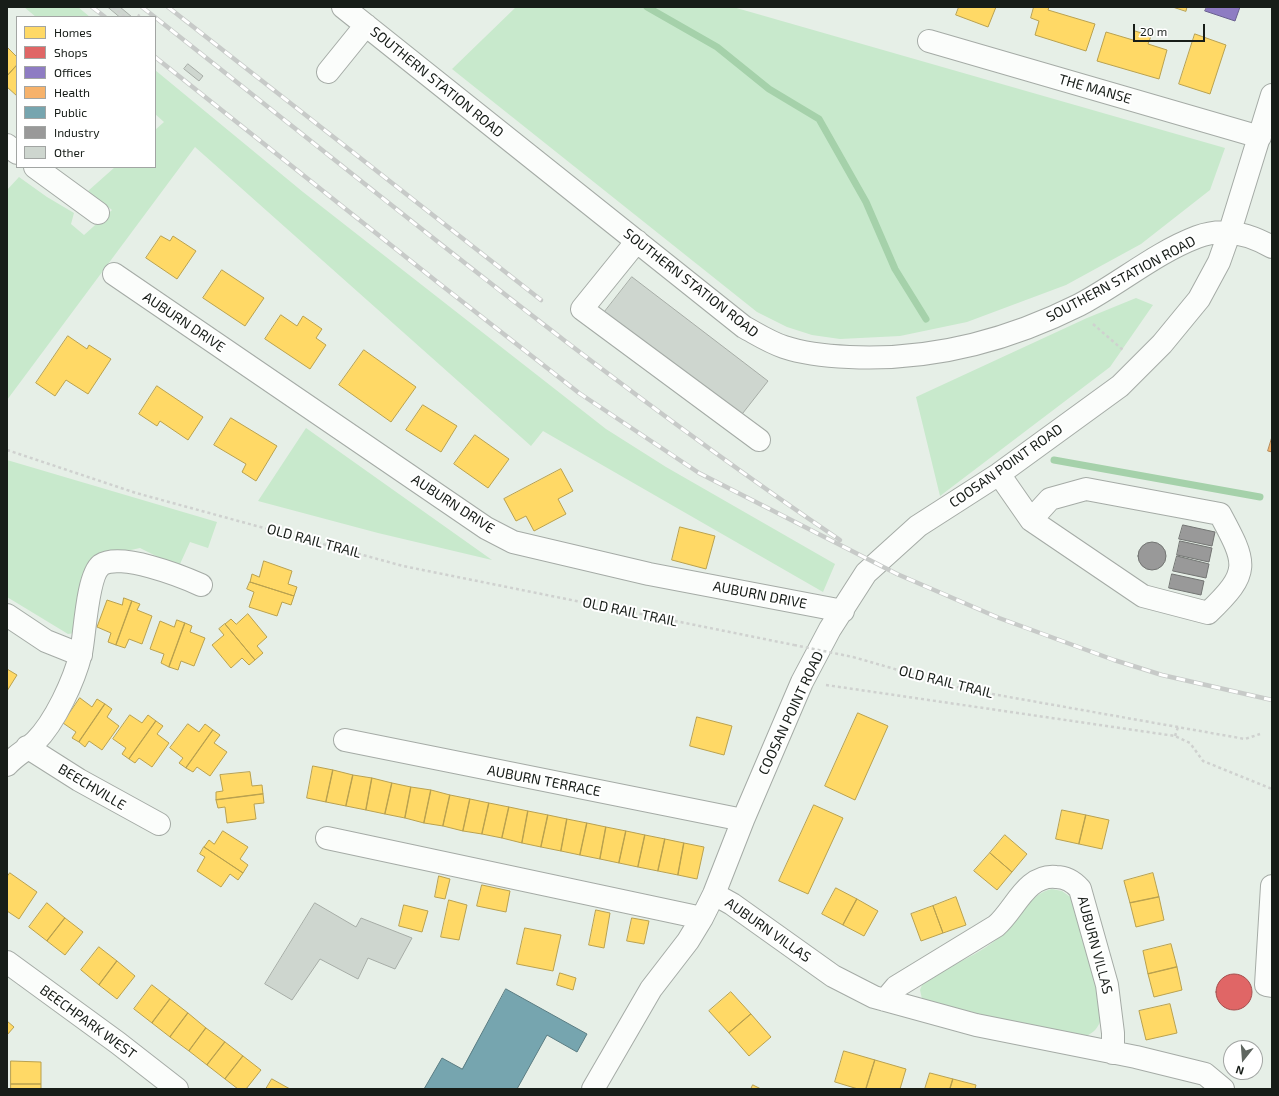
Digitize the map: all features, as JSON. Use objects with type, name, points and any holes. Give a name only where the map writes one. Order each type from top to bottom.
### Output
[{"type":"street","name":"SOUTHERN STATION ROAD","points":[[343,7],[744,326],[766,340],[803,353],[878,358],[918,356],[953,351],[984,343],[1026,328],[1080,304],[1171,250],[1198,236],[1230,231]]},
{"type":"street","points":[[328,72],[366,25]]},
{"type":"street","name":"THE MANSE","points":[[929,41],[1260,138]]},
{"type":"street","name":"COOSAN POINT ROAD","points":[[593,1089],[641,1005],[688,941],[702,918],[714,894],[743,820],[802,682],[830,629],[844,611],[869,570],[918,526],[999,474],[1120,386],[1162,344],[1199,299],[1219,262],[1260,138],[1272,95]]},
{"type":"street","points":[[7,145],[16,152]]},
{"type":"street","points":[[36,168],[98,213]]},
{"type":"street","points":[[1230,231],[1256,238],[1272,247]]},
{"type":"street","points":[[637,241],[616,264],[582,309],[759,440]]},
{"type":"street","name":"AUBURN DRIVE","points":[[114,274],[486,528],[513,542],[649,574],[844,611]]},
{"type":"street","points":[[999,474],[1031,520],[1143,596],[1208,613],[1229,593],[1242,568],[1238,547],[1220,514],[1086,489],[1050,499],[1031,520]]},
{"type":"street","points":[[7,765],[16,755],[45,730],[71,682],[80,655],[91,583],[96,570],[102,565],[111,562],[149,566],[172,572],[201,585]]},
{"type":"street","points":[[7,615],[46,641],[80,655]]},
{"type":"street","name":"AUBURN TERRACE","points":[[345,740],[743,820]]},
{"type":"street","name":"BEECHVILLE","points":[[27,747],[85,784],[159,824]]},
{"type":"street","points":[[327,838],[702,918]]},
{"type":"street","name":"AUBURN VILLAS","points":[[885,1000],[896,987],[996,926],[1005,918],[1025,891],[1039,879],[1054,876],[1062,877],[1069,880],[1080,889],[1107,985],[1113,1033],[1113,1053]]},
{"type":"street","points":[[1272,886],[1266,985],[1272,986]]},
{"type":"street","name":"AUBURN VILLAS","points":[[714,894],[732,904],[833,976],[885,1000],[976,1025],[1113,1053],[1205,1074],[1223,1089]]},
{"type":"street","name":"BEECHPARK WEST","points":[[7,962],[118,1043],[169,1087]]},
{"type":"path","points":[[113,7],[124,16]]},
{"type":"path","points":[[1092,323],[1107,336]]},
{"type":"path","name":"OLD RAIL TRAIL","points":[[7,450],[136,493],[403,566],[794,645],[852,658],[964,689],[1245,739],[1260,734]]},
{"type":"path","points":[[802,682],[1175,736],[1190,743],[1204,761],[1272,789]]},
{"type":"path","points":[[1175,736],[1178,727]]},
{"type":"green space","points":[[24,7],[78,7],[89,16],[35,16]]},
{"type":"green space","points":[[516,7],[733,7],[1225,148],[1210,190],[1141,244],[1066,285],[967,322],[900,336],[840,339],[812,335],[787,327],[757,312],[452,69]]},
{"type":"green space","points":[[156,71],[303,192],[606,429],[666,467],[835,564],[823,592],[543,431],[531,446],[195,147],[7,400],[7,190],[19,177],[47,197],[74,213],[71,224],[84,235],[112,210],[88,191],[114,168],[156,168],[156,129],[164,122],[156,115]]},
{"type":"green space","points":[[1136,298],[1153,305],[1110,367],[940,496],[916,397],[1087,318]]},
{"type":"green space","points":[[306,428],[492,560],[378,533],[258,501]]},
{"type":"green space","points":[[7,460],[217,522],[208,548],[190,542],[180,564],[170,563],[140,548],[117,553],[75,633],[68,634],[7,597]]},
{"type":"green space","points":[[1052,889],[1062,891],[1076,901],[1102,1002],[1101,1019],[1097,1028],[1093,1032],[1083,1037],[987,1017],[922,999],[920,990],[924,980],[985,948],[1009,928],[1031,901],[1044,892]]},
{"type":"building: Homes","points":[[959,7],[996,7],[988,27],[956,15]]},
{"type":"building: Homes","points":[[1034,7],[1049,7],[1048,10],[1095,24],[1086,51],[1035,35],[1039,21],[1031,18]]},
{"type":"building: Homes","points":[[1173,7],[1187,7],[1186,11]]},
{"type":"building: Homes","points":[[1135,31],[1151,36],[1148,44],[1167,50],[1159,79],[1097,61],[1106,32],[1133,40]]},
{"type":"building: Homes","points":[[1195,34],[1226,45],[1210,94],[1179,84]]},
{"type":"building: Homes","points":[[7,47],[16,56],[16,66],[7,76]]},
{"type":"building: Homes","points":[[16,66],[16,95],[7,87],[7,76]]},
{"type":"building: Homes","points":[[161,236],[170,241],[173,236],[196,251],[177,279],[146,258]]},
{"type":"building: Homes","points":[[222,270],[264,298],[245,326],[203,298]]},
{"type":"building: Homes","points":[[281,315],[297,326],[303,316],[322,329],[316,338],[326,345],[310,369],[265,339]]},
{"type":"building: Homes","points":[[68,336],[87,349],[89,345],[111,359],[88,394],[66,380],[55,396],[36,383]]},
{"type":"building: Homes","points":[[364,350],[416,387],[391,422],[339,385]]},
{"type":"building: Homes","points":[[157,386],[203,417],[188,440],[160,421],[157,426],[139,414]]},
{"type":"building: Homes","points":[[423,405],[457,426],[441,452],[406,430]]},
{"type":"building: Homes","points":[[231,418],[277,446],[256,481],[242,472],[246,464],[214,445]]},
{"type":"building: Homes","points":[[475,435],[509,459],[488,488],[454,464]]},
{"type":"building: Homes","points":[[561,469],[573,491],[558,499],[566,514],[534,531],[526,516],[516,521],[504,499]]},
{"type":"building: Homes","points":[[680,527],[715,536],[706,569],[672,560]]},
{"type":"building: Homes","points":[[264,561],[292,571],[288,584],[297,587],[294,596],[250,582],[252,574],[259,577]]},
{"type":"building: Homes","points":[[250,582],[294,596],[291,605],[282,602],[277,616],[249,607],[254,592],[247,589]]},
{"type":"building: Homes","points":[[124,598],[132,601],[116,645],[108,642],[111,633],[97,627],[107,600],[122,605]]},
{"type":"building: Homes","points":[[132,601],[140,604],[137,610],[152,616],[142,644],[129,639],[125,648],[116,645]]},
{"type":"building: Homes","points":[[248,614],[267,637],[257,646],[263,653],[255,660],[225,624],[231,619],[236,624]]},
{"type":"building: Homes","points":[[177,620],[185,623],[169,667],[161,663],[164,654],[150,649],[160,621],[174,627]]},
{"type":"building: Homes","points":[[185,623],[192,626],[190,632],[205,638],[194,666],[181,661],[178,670],[169,667]]},
{"type":"building: Homes","points":[[225,624],[255,660],[249,665],[242,658],[231,668],[212,645],[224,635],[219,629]]},
{"type":"building: Homes","points":[[7,669],[17,675],[7,691]]},
{"type":"building: Homes","points":[[80,698],[92,707],[97,699],[105,704],[79,742],[72,738],[76,732],[63,723]]},
{"type":"building: Homes","points":[[105,704],[112,709],[107,717],[119,726],[102,750],[89,741],[85,747],[79,742]]},
{"type":"building: Homes","points":[[858,713],[888,726],[855,800],[825,786]]},
{"type":"building: Homes","points":[[130,715],[142,723],[148,715],[156,721],[129,759],[122,754],[126,748],[113,739]]},
{"type":"building: Homes","points":[[697,717],[732,726],[724,755],[690,746]]},
{"type":"building: Homes","points":[[156,721],[163,726],[157,734],[169,743],[152,767],[139,758],[135,763],[129,759]]},
{"type":"building: Homes","points":[[188,724],[199,732],[205,724],[213,730],[186,768],[179,763],[183,758],[170,748]]},
{"type":"building: Homes","points":[[213,730],[220,735],[214,743],[227,752],[210,776],[197,767],[193,772],[186,768]]},
{"type":"building: Homes","points":[[313,766],[333,770],[326,802],[307,798]]},
{"type":"building: Homes","points":[[333,770],[353,775],[346,806],[326,802]]},
{"type":"building: Homes","points":[[250,772],[252,786],[262,785],[263,794],[216,800],[216,792],[223,791],[220,775]]},
{"type":"building: Homes","points":[[353,775],[372,778],[366,810],[346,806]]},
{"type":"building: Homes","points":[[372,778],[392,783],[385,814],[366,810]]},
{"type":"building: Homes","points":[[392,783],[411,787],[405,818],[385,814]]},
{"type":"building: Homes","points":[[411,787],[431,790],[424,823],[405,818]]},
{"type":"building: Homes","points":[[431,790],[450,795],[443,826],[424,823]]},
{"type":"building: Homes","points":[[263,794],[264,803],[254,804],[256,819],[227,823],[225,807],[218,808],[216,800]]},
{"type":"building: Homes","points":[[450,795],[470,799],[463,831],[443,826]]},
{"type":"building: Homes","points":[[470,799],[489,803],[482,834],[463,831]]},
{"type":"building: Homes","points":[[489,803],[509,807],[502,838],[482,834]]},
{"type":"building: Homes","points":[[814,805],[843,818],[808,894],[779,881]]},
{"type":"building: Homes","points":[[509,807],[528,811],[522,843],[502,838]]},
{"type":"building: Homes","points":[[1062,810],[1086,815],[1079,844],[1056,839]]},
{"type":"building: Homes","points":[[528,811],[548,815],[541,847],[522,843]]},
{"type":"building: Homes","points":[[548,815],[567,819],[561,851],[541,847]]},
{"type":"building: Homes","points":[[1086,815],[1109,820],[1102,849],[1079,844]]},
{"type":"building: Homes","points":[[567,819],[587,823],[580,855],[561,851]]},
{"type":"building: Homes","points":[[587,823],[606,827],[600,859],[580,855]]},
{"type":"building: Homes","points":[[606,827],[626,831],[619,863],[600,859]]},
{"type":"building: Homes","points":[[223,831],[248,847],[240,859],[248,865],[243,873],[204,847],[209,840],[214,844]]},
{"type":"building: Homes","points":[[626,831],[645,835],[638,867],[619,863]]},
{"type":"building: Homes","points":[[645,835],[665,839],[658,871],[638,867]]},
{"type":"building: Homes","points":[[1005,835],[1027,854],[1012,872],[990,853]]},
{"type":"building: Homes","points":[[665,839],[684,843],[678,875],[658,871]]},
{"type":"building: Homes","points":[[684,843],[704,847],[697,879],[678,875]]},
{"type":"building: Homes","points":[[204,847],[243,873],[238,880],[230,874],[221,887],[197,871],[205,857],[200,854]]},
{"type":"building: Homes","points":[[990,853],[1012,872],[997,890],[974,871]]},
{"type":"building: Homes","points":[[10,873],[37,892],[19,919],[7,911],[7,877]]},
{"type":"building: Homes","points":[[1153,873],[1159,897],[1130,903],[1124,881]]},
{"type":"building: Homes","points":[[439,876],[450,879],[445,899],[435,897]]},
{"type":"building: Homes","points":[[482,885],[510,891],[506,912],[477,906]]},
{"type":"building: Homes","points":[[836,888],[857,899],[843,925],[822,914]]},
{"type":"building: Homes","points":[[956,897],[966,925],[943,933],[933,906]]},
{"type":"building: Homes","points":[[1159,897],[1164,920],[1136,927],[1130,903]]},
{"type":"building: Homes","points":[[857,899],[878,911],[864,936],[843,925]]},
{"type":"building: Homes","points":[[449,900],[467,905],[459,940],[441,937]]},
{"type":"building: Homes","points":[[47,903],[65,918],[47,941],[29,927]]},
{"type":"building: Homes","points":[[404,905],[428,911],[422,932],[399,926]]},
{"type":"building: Homes","points":[[933,906],[943,933],[921,941],[911,914]]},
{"type":"building: Homes","points":[[596,910],[610,913],[604,948],[589,945]]},
{"type":"building: Homes","points":[[65,918],[83,932],[65,955],[47,941]]},
{"type":"building: Homes","points":[[632,918],[649,921],[644,944],[627,941]]},
{"type":"building: Homes","points":[[525,928],[561,935],[553,971],[517,964]]},
{"type":"building: Homes","points":[[1171,944],[1177,967],[1148,974],[1143,951]]},
{"type":"building: Homes","points":[[99,947],[117,961],[99,985],[81,970]]},
{"type":"building: Homes","points":[[117,961],[135,976],[117,999],[99,985]]},
{"type":"building: Homes","points":[[1177,967],[1182,990],[1154,997],[1148,974]]},
{"type":"building: Homes","points":[[560,973],[576,978],[573,990],[557,985]]},
{"type":"building: Homes","points":[[152,985],[170,999],[152,1023],[134,1009]]},
{"type":"building: Homes","points":[[731,992],[751,1014],[729,1033],[709,1011]]},
{"type":"building: Homes","points":[[170,999],[188,1013],[170,1037],[152,1023]]},
{"type":"building: Homes","points":[[1170,1004],[1177,1033],[1146,1040],[1139,1011]]},
{"type":"building: Homes","points":[[188,1013],[206,1028],[189,1051],[170,1037]]},
{"type":"building: Homes","points":[[751,1014],[771,1037],[749,1056],[729,1033]]},
{"type":"building: Homes","points":[[7,1021],[14,1027],[7,1035]]},
{"type":"building: Homes","points":[[206,1028],[225,1042],[207,1065],[189,1051]]},
{"type":"building: Homes","points":[[225,1042],[243,1056],[225,1079],[207,1065]]},
{"type":"building: Homes","points":[[844,1051],[875,1060],[866,1089],[858,1089],[835,1082]]},
{"type":"building: Homes","points":[[243,1056],[261,1070],[246,1089],[238,1089],[225,1079]]},
{"type":"building: Homes","points":[[875,1060],[906,1069],[900,1089],[866,1089]]},
{"type":"building: Homes","points":[[11,1061],[41,1062],[41,1084],[11,1084]]},
{"type":"building: Homes","points":[[930,1073],[953,1079],[950,1089],[925,1089]]},
{"type":"building: Homes","points":[[272,1079],[290,1089],[266,1089]]},
{"type":"building: Homes","points":[[953,1079],[976,1085],[975,1089],[950,1089]]},
{"type":"building: Homes","points":[[11,1084],[41,1084],[41,1089],[11,1089]]},
{"type":"building: Homes","points":[[753,1085],[761,1089],[751,1089]]},
{"type":"building: Shops","points":[[1234,974],[1244,977],[1249,982],[1252,992],[1249,1002],[1244,1007],[1234,1010],[1224,1007],[1219,1002],[1216,992],[1219,982],[1224,977]]},
{"type":"building: Offices","points":[[1207,7],[1240,7],[1235,21],[1205,11]]},
{"type":"building: Health","points":[[1272,437],[1272,452],[1268,451]]},
{"type":"building: Public","points":[[506,989],[587,1034],[577,1052],[547,1035],[517,1089],[424,1089],[442,1058],[462,1069]]},
{"type":"building: Industry","points":[[1183,525],[1215,532],[1212,546],[1179,539]]},
{"type":"building: Industry","points":[[1180,541],[1212,548],[1209,562],[1177,555]]},
{"type":"building: Industry","points":[[1152,542],[1162,546],[1166,556],[1162,566],[1152,570],[1142,566],[1138,556],[1142,546]]},
{"type":"building: Industry","points":[[1177,556],[1209,564],[1206,578],[1173,571]]},
{"type":"building: Industry","points":[[1172,574],[1204,581],[1201,595],[1169,588]]},
{"type":"building: Other","points":[[108,7],[120,7],[131,16],[119,16]]},
{"type":"building: Other","points":[[188,64],[203,76],[199,81],[184,69]]},
{"type":"building: Other","points":[[632,277],[768,381],[739,418],[603,314]]},
{"type":"building: Other","points":[[315,903],[356,927],[361,918],[412,938],[395,969],[368,958],[358,979],[320,959],[292,1000],[265,984]]},
{"type":"waterway","points":[[647,7],[717,47],[769,89],[819,119],[866,202],[895,269],[926,319]]},
{"type":"waterway","points":[[1054,460],[1260,497]]},
{"type":"railway","points":[[92,7],[104,16]]},
{"type":"railway","points":[[142,7],[153,16]]},
{"type":"railway","points":[[168,7],[541,300]]},
{"type":"railway","points":[[156,18],[486,280],[573,347],[661,413],[840,540]]},
{"type":"railway","points":[[156,58],[579,393],[699,473],[897,574],[999,618],[1114,660],[1162,675],[1272,700]]}]
